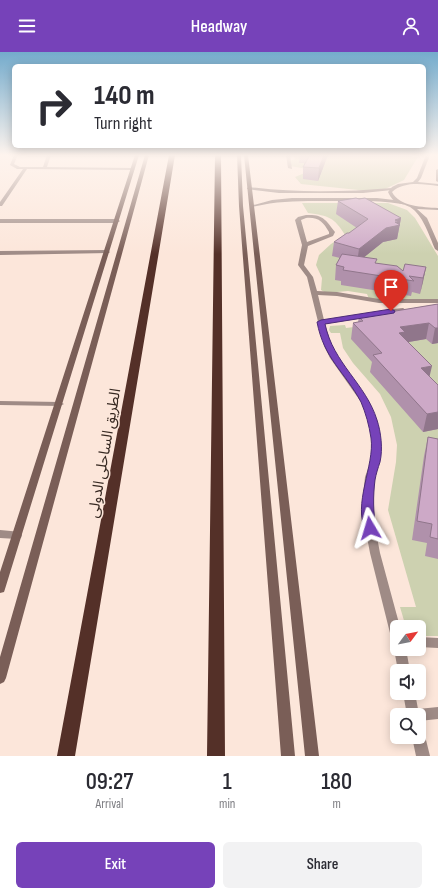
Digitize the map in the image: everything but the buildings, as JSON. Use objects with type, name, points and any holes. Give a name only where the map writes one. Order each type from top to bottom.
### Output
[{"type":"highway","name":"الطريق الساحلى الدولى","points":[[66,756],[149,296],[167,188]]},
{"type":"highway","points":[[216,756],[218,188]]},
{"type":"main road","points":[[0,589],[60,404],[127,188]]},
{"type":"main road","points":[[0,678],[138,188]]},
{"type":"main road","points":[[241,188],[288,756]]},
{"type":"main road","points":[[249,188],[312,756]]},
{"type":"street","points":[[0,205],[12,188]]},
{"type":"street","points":[[249,188],[279,192],[353,192],[395,188]]},
{"type":"street","points":[[392,189],[390,192],[393,198],[402,203]]},
{"type":"street","points":[[353,192],[356,200]]},
{"type":"street","points":[[252,206],[264,202],[281,200],[381,200],[438,209]]},
{"type":"street","points":[[409,205],[421,213],[438,249]]},
{"type":"street","points":[[0,221],[116,221]]},
{"type":"street","points":[[305,245],[301,264],[310,277],[326,340],[334,358],[365,402],[373,420],[376,447],[375,460],[370,477],[368,516],[383,588],[392,620]]},
{"type":"street","points":[[0,253],[107,252]]},
{"type":"street","points":[[314,293],[337,294],[380,302],[438,301]]},
{"type":"street","points":[[321,322],[343,320],[383,312],[407,310]]},
{"type":"street","points":[[0,403],[60,404]]},
{"type":"street","points":[[0,534],[17,535]]},
{"type":"street","points":[[426,642],[438,643]]},
{"type":"street","points":[[426,714],[438,713]]},
{"type":"street","points":[[420,744],[423,756]]},
{"type":"green space","points":[[338,188],[387,188],[368,191]]},
{"type":"green space","points":[[302,203],[388,203],[407,210],[415,218],[438,256],[438,300],[369,299],[367,294],[348,291],[326,293],[321,290],[322,278],[316,265],[319,255],[331,244],[345,235],[338,224],[330,218],[308,213]]},
{"type":"green space","points":[[438,317],[438,636],[426,636],[426,620],[404,620],[400,607],[416,607],[388,510],[396,462],[397,445],[391,417],[380,394],[353,363],[343,348],[340,333],[331,333],[329,330],[330,326],[345,325],[346,328]]},
{"type":"route","points":[[370,528],[368,516],[368,496],[370,477],[375,460],[376,440],[373,420],[365,402],[334,358],[328,346],[321,322],[343,320],[368,314],[391,311]]}]
